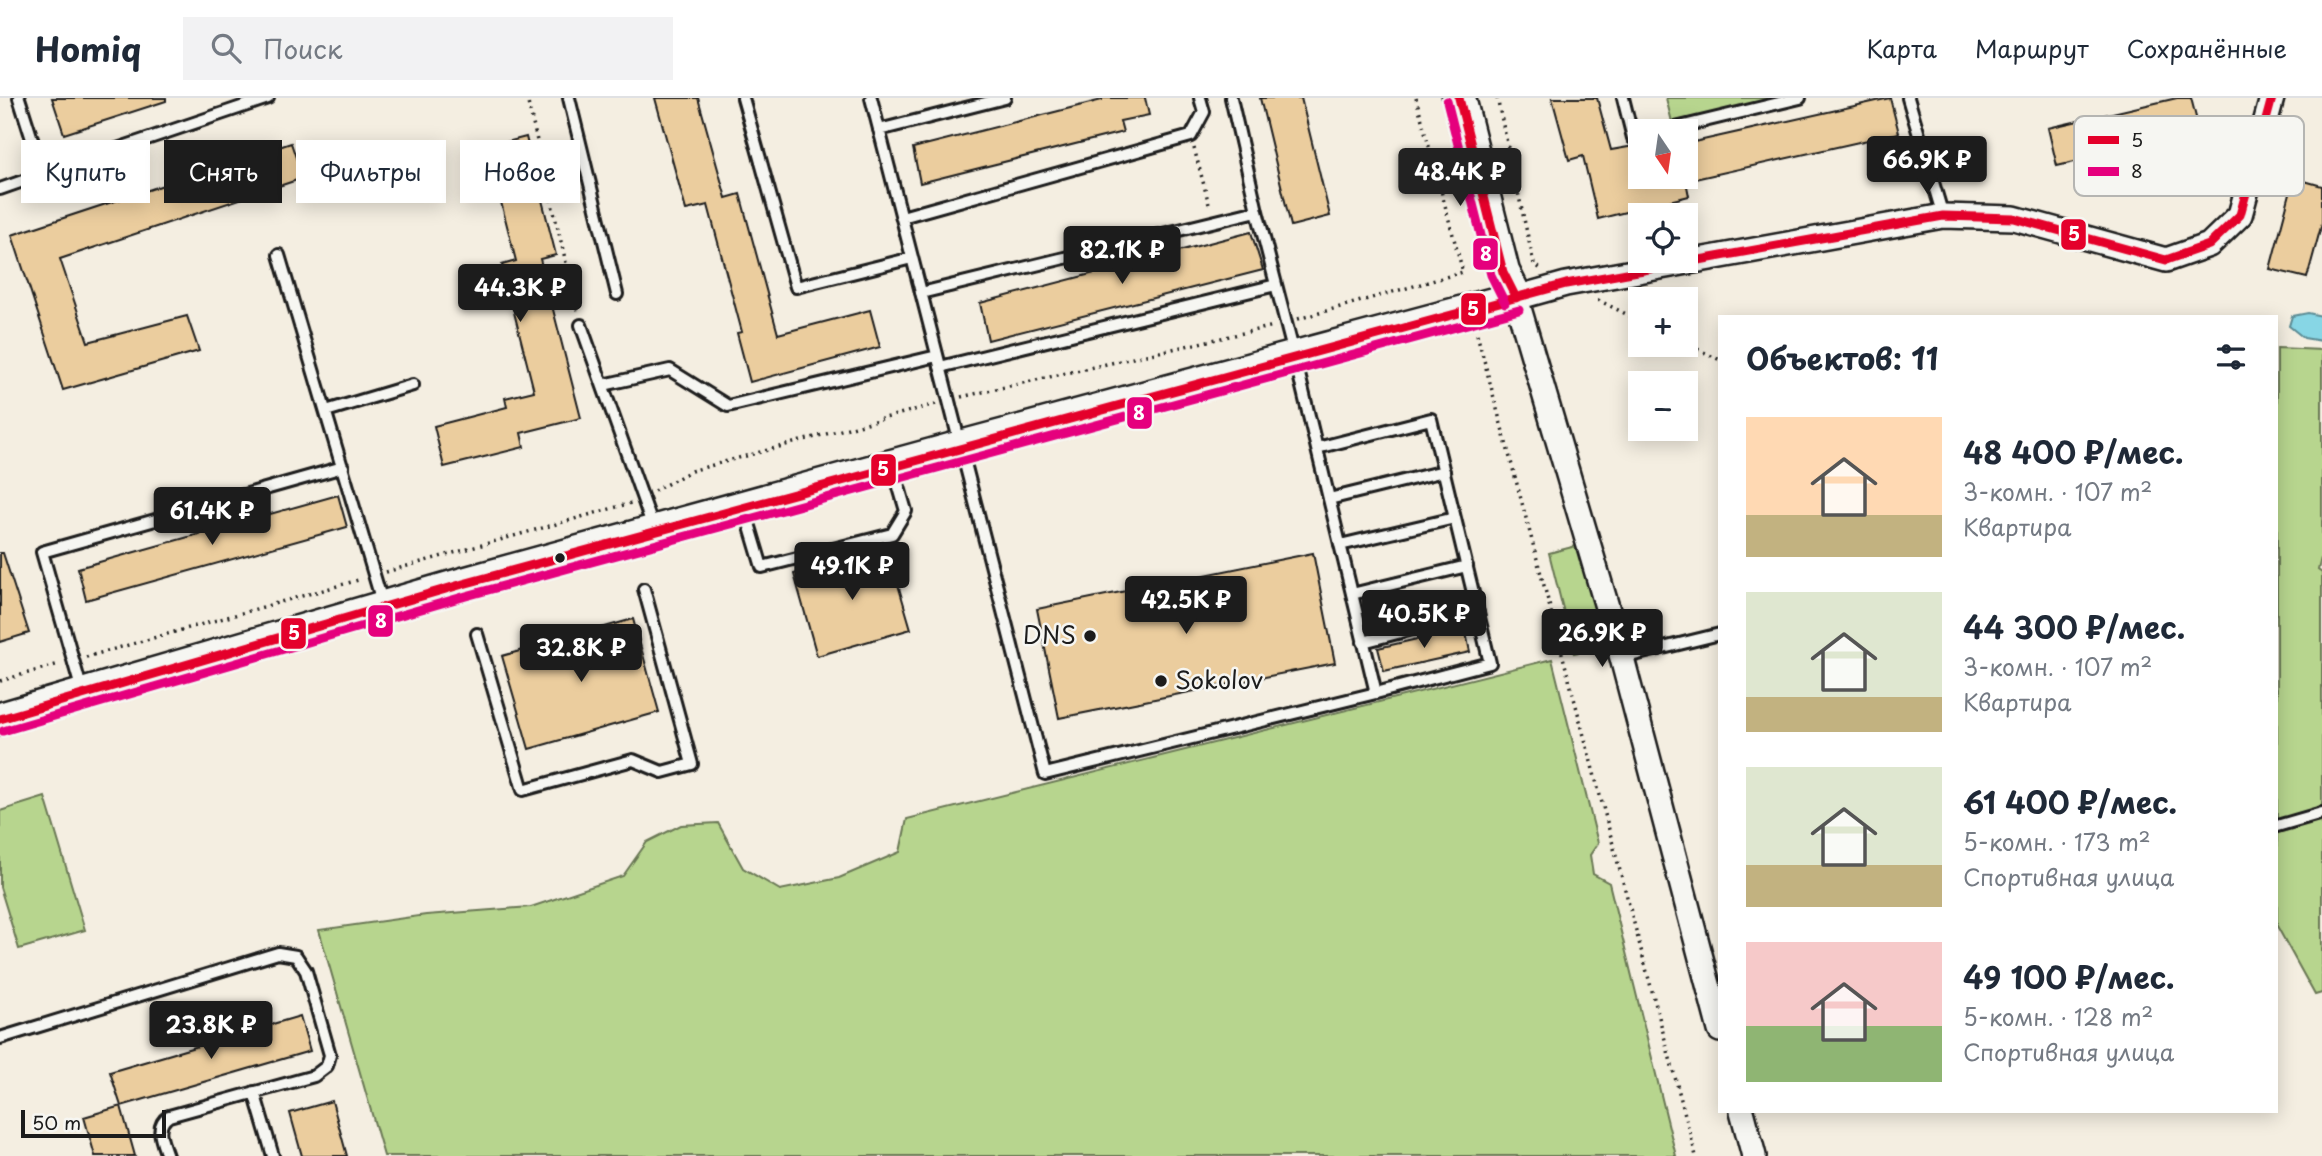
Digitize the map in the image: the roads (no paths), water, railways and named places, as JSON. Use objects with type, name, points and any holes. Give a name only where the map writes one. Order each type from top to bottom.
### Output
[{"type":"street","points":[[1459,98],[1503,272],[1516,298],[1713,976],[1718,1015]]},
{"type":"street","points":[[2267,116],[2272,98]]},
{"type":"street","points":[[0,719],[384,607],[961,447],[1566,284],[1943,216],[2014,218],[2166,260],[2209,245],[2240,215],[2245,196]]},
{"type":"street","points":[[1743,1113],[1754,1156]]},
{"type":"lane","points":[[19,98],[32,140]]},
{"type":"lane","points":[[144,140],[268,98]]},
{"type":"lane","points":[[569,98],[617,294]]},
{"type":"lane","points":[[743,98],[796,287],[912,258]]},
{"type":"lane","points":[[871,98],[1045,774],[1490,663],[1431,419],[1317,448]]},
{"type":"lane","points":[[879,130],[1005,98]]},
{"type":"lane","points":[[902,217],[1191,136],[1204,112],[1200,98]]},
{"type":"lane","points":[[1231,98],[1376,693]]},
{"type":"lane","points":[[1623,98],[1628,119]]},
{"type":"lane","points":[[1698,123],[1800,98]]},
{"type":"lane","points":[[1908,98],[1943,216]]},
{"type":"lane","points":[[0,189],[21,182]]},
{"type":"lane","points":[[921,293],[1257,211]]},
{"type":"lane","points":[[279,255],[384,607]]},
{"type":"lane","points":[[603,385],[670,370],[728,406],[1276,285]]},
{"type":"lane","points":[[581,325],[655,532]]},
{"type":"lane","points":[[326,411],[414,385]]},
{"type":"lane","points":[[745,507],[762,567],[892,534],[906,511],[892,466]]},
{"type":"lane","points":[[83,694],[41,552],[342,467]]},
{"type":"lane","points":[[1329,499],[1444,471]]},
{"type":"lane","points":[[1340,545],[1455,518]]},
{"type":"lane","points":[[1352,594],[1466,566]]},
{"type":"lane","points":[[477,634],[523,790],[633,761],[662,772],[692,764],[644,589]]},
{"type":"lane","points":[[1363,642],[1478,612]]},
{"type":"lane","points":[[1622,658],[1718,634]]},
{"type":"lane","points":[[2278,826],[2322,813]]},
{"type":"lane","points":[[0,1038],[278,953],[296,956],[306,971],[330,1055],[327,1066],[314,1076],[169,1116],[162,1121],[160,1133],[167,1156]]},
{"type":"lane","points":[[254,1092],[273,1156]]},
{"type":"water","points":[[2308,313],[2322,316],[2322,341],[2304,338],[2289,326],[2292,316]]},
{"type":"place","name":"DNS","points":[[1090,636]]},
{"type":"place","name":"Sokolov","points":[[1161,681]]}]
